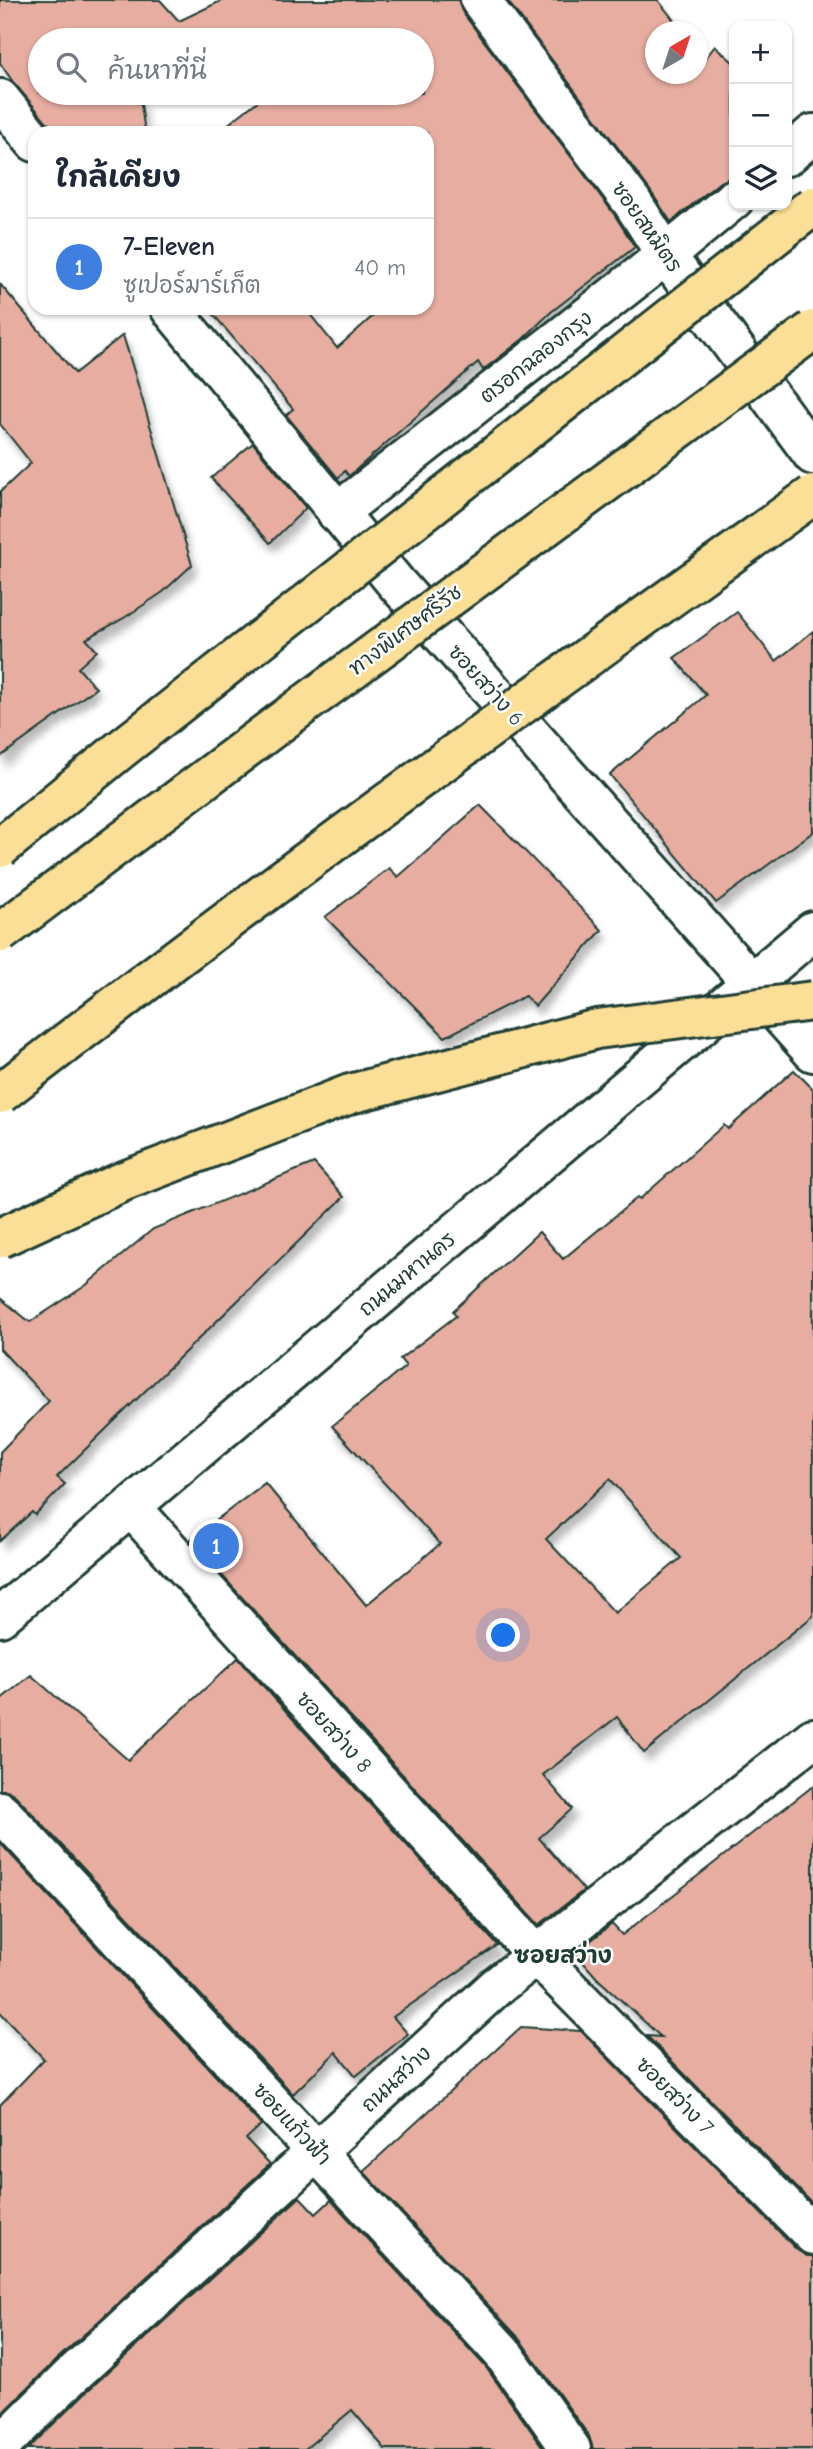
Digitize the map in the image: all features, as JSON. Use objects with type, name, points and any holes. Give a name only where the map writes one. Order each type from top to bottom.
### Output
[{"type":"highway","points":[[0,848],[120,750],[813,206]]},
{"type":"highway","name":"ทางพิเศษศรีรัช","points":[[0,933],[383,646],[813,330]]},
{"type":"highway","points":[[0,1094],[92,1022],[376,811],[813,495]]},
{"type":"highway","points":[[0,1238],[124,1181],[350,1094],[597,1029],[813,1001]]},
{"type":"street","name":"ซอยสหมิตร","points":[[480,0],[632,202],[666,256],[813,455]]},
{"type":"street","points":[[0,99],[28,133]]},
{"type":"street","points":[[792,152],[813,134]]},
{"type":"street","name":"ตรอกฉลองกรุง","points":[[337,513],[666,256],[729,203]]},
{"type":"street","name":"ซอยสว่าง 6","points":[[176,315],[405,594],[813,1052]]},
{"type":"street","name":"ถนนมหานคร","points":[[0,1618],[813,931]]},
{"type":"street","name":"ซอยสว่าง 8","points":[[131,1507],[537,1956]]},
{"type":"street","name":"ถนนสว่าง","points":[[0,2446],[69,2378],[496,1987],[813,1738]]},
{"type":"street","name":"ซอยแก้วฟ้า","points":[[0,1811],[502,2352],[571,2449]]},
{"type":"street","name":"ซอยสว่าง 7","points":[[537,1956],[813,2235]]},
{"type":"building","points":[[0,0],[160,0],[179,21],[223,0],[459,0],[463,13],[614,214],[635,247],[551,312],[523,339],[483,370],[478,362],[349,476],[345,471],[338,478],[286,415],[293,409],[214,315],[311,315],[337,348],[374,315],[434,315],[434,126],[226,126],[253,105],[434,105],[434,28],[28,28],[28,100],[0,63]]},
{"type":"building","points":[[507,0],[658,0],[674,21],[645,21],[645,84],[708,84],[708,55],[715,46],[729,59],[729,179],[720,182],[671,222]]},
{"type":"building","points":[[32,105],[141,105],[144,126],[50,126]]},
{"type":"building","points":[[0,284],[75,373],[123,335],[192,565],[163,592],[86,639],[97,651],[78,668],[96,688],[0,757],[0,492],[31,463],[0,424]]},
{"type":"building","points":[[253,443],[306,508],[270,543],[211,478]]},
{"type":"building","points":[[737,612],[776,661],[813,631],[813,832],[716,903],[610,775],[706,695],[674,658]]},
{"type":"building","points":[[480,805],[602,930],[535,1006],[525,996],[445,1037],[325,917],[389,868],[398,877]]},
{"type":"building","points":[[794,1070],[813,1089],[813,1616],[644,1753],[617,1717],[543,1775],[572,1809],[539,1838],[584,1890],[539,1925],[190,1540],[265,1483],[366,1605],[440,1544],[332,1426],[406,1366],[400,1359],[456,1316],[453,1311],[539,1232],[563,1259],[638,1197],[640,1199],[724,1125],[728,1129]],"holes":[[[610,1479],[681,1558],[615,1613],[546,1539]]]},
{"type":"building","points":[[314,1163],[344,1197],[57,1477],[65,1484],[35,1515],[32,1512],[0,1541],[0,1452],[49,1401],[0,1349],[0,1298],[30,1322],[85,1286],[153,1229]]},
{"type":"building","points":[[238,1658],[497,1945],[393,2017],[408,2034],[356,2076],[336,2052],[293,2094],[16,1796],[7,1790],[0,1790],[0,1700],[31,1675],[128,1760]]},
{"type":"building","points":[[813,1786],[813,2204],[647,2036],[661,2037],[597,1978],[575,1953],[612,1924],[622,1935]]},
{"type":"building","points":[[0,1843],[261,2125],[246,2139],[270,2164],[0,2415],[0,2105],[44,2059],[0,2012]]},
{"type":"building","points":[[521,2027],[581,2031],[797,2250],[807,2256],[813,2256],[813,2449],[593,2449],[589,2436],[518,2337],[363,2171]]},
{"type":"building","points":[[300,2197],[316,2214],[331,2200],[485,2366],[544,2449],[385,2449],[352,2410],[305,2449],[28,2449],[84,2394]]},
{"type":"place","name":"7-Eleven","points":[[216,1546]]},
{"type":"district","name":"ซอยสว่าง","points":[[563,1955]]}]
